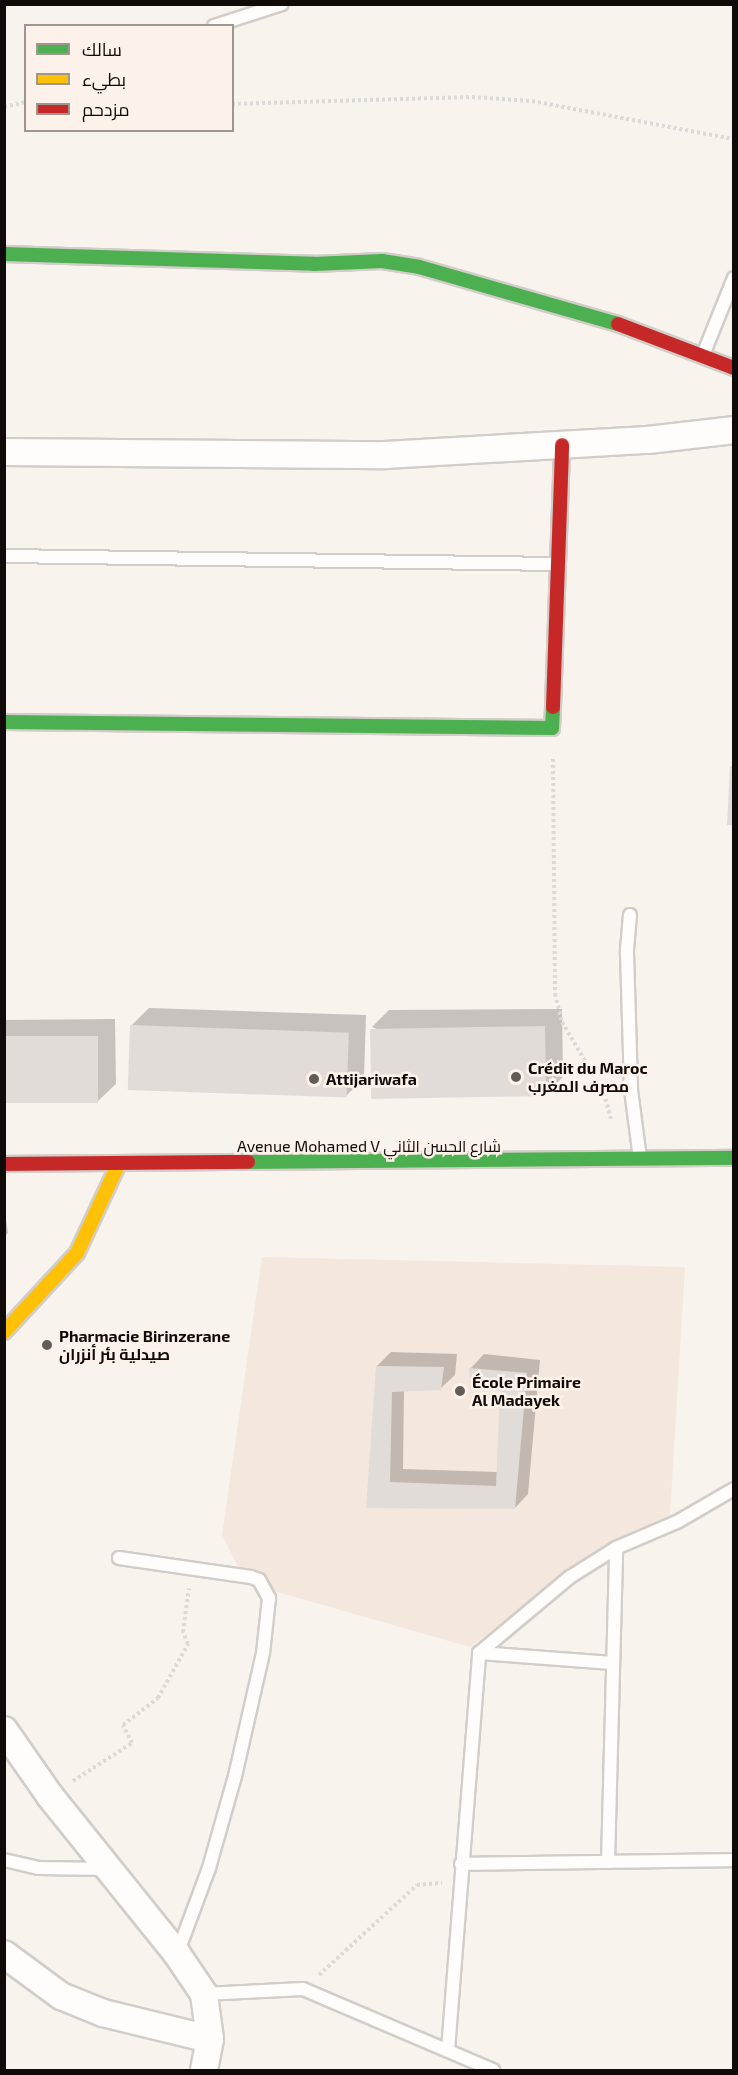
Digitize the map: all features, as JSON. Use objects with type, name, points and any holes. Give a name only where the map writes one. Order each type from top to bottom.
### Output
[{"type":"street","points":[[4,254],[314,264],[382,261],[419,267],[621,325],[734,368]]},
{"type":"street","points":[[4,452],[385,455],[562,445],[734,430]]},
{"type":"street","points":[[4,722],[552,728],[562,445]]},
{"type":"street","name":"Avenue Mohamed V شارع الحسن الثاني","points":[[4,1164],[734,1158]]},
{"type":"street","points":[[4,1332],[77,1253],[118,1163]]},
{"type":"street","points":[[4,1730],[50,1796],[106,1869],[177,1954],[204,1994],[210,2039],[204,2070]]},
{"type":"street","points":[[4,1954],[61,1996],[103,2013],[210,2039]]},
{"type":"lane","points":[[220,24],[282,4]]},
{"type":"lane","points":[[703,356],[734,278]]},
{"type":"lane","points":[[4,556],[556,564]]},
{"type":"lane","points":[[630,915],[627,953],[631,1090],[640,1159]]},
{"type":"lane","points":[[448,2050],[479,1653],[570,1577],[616,1548],[677,1522],[734,1489]]},
{"type":"lane","points":[[608,1862],[616,1548]]},
{"type":"lane","points":[[119,1558],[251,1577],[259,1581],[270,1598],[263,1653],[235,1776],[209,1868],[177,1954]]},
{"type":"lane","points":[[479,1653],[614,1663]]},
{"type":"lane","points":[[4,1860],[39,1868],[106,1869]]},
{"type":"lane","points":[[461,1864],[734,1860]]},
{"type":"lane","points":[[204,1994],[303,1989],[493,2070]]},
{"type":"path","points":[[234,104],[472,97],[532,101],[734,139]]},
{"type":"path","points":[[4,107],[24,102]]},
{"type":"path","points":[[552,728],[555,994],[562,1022],[604,1093],[613,1122],[607,1160]]},
{"type":"path","points":[[50,1796],[132,1743],[123,1725],[158,1698],[188,1644],[183,1632],[191,1569]]},
{"type":"path","points":[[303,1989],[417,1885],[460,1882]]},
{"type":"shaded area","name":"École Primaire Al Madayek","points":[[262,1257],[685,1267],[670,1515],[566,1573],[470,1647],[246,1583],[222,1535]]},
{"type":"building","points":[[730,766],[734,766],[734,825],[727,825]]},
{"type":"building","points":[[130,1025],[349,1033],[347,1098],[128,1090]]},
{"type":"building","points":[[545,1026],[546,1096],[371,1099],[370,1029]]},
{"type":"building","points":[[4,1036],[98,1036],[98,1103],[4,1103]]},
{"type":"building","points":[[376,1366],[444,1367],[441,1390],[392,1392],[390,1482],[496,1486],[500,1391],[470,1389],[469,1368],[527,1373],[515,1509],[366,1508]]},
{"type":"traffic: fast","points":[[4,254],[314,264],[382,261],[419,267],[618,324]]},
{"type":"traffic: fast","points":[[4,722],[552,728],[553,707]]},
{"type":"traffic: fast","points":[[248,1162],[734,1158]]},
{"type":"traffic: slow","points":[[4,1332],[77,1253],[119,1163]]},
{"type":"traffic: jam","points":[[618,324],[734,368]]},
{"type":"traffic: jam","points":[[553,707],[562,445]]},
{"type":"traffic: jam","points":[[4,1164],[248,1162]]},
{"type":"place","name":"Crédit du Maroc مصرف المغرب","points":[[516,1077]]},
{"type":"place","name":"Attijariwafa","points":[[314,1079]]},
{"type":"place","name":"Pharmacie Birinzerane صيدلية بئر أنزران","points":[[47,1345]]},
{"type":"place","name":"École Primaire Al Madayek","points":[[460,1391]]}]
